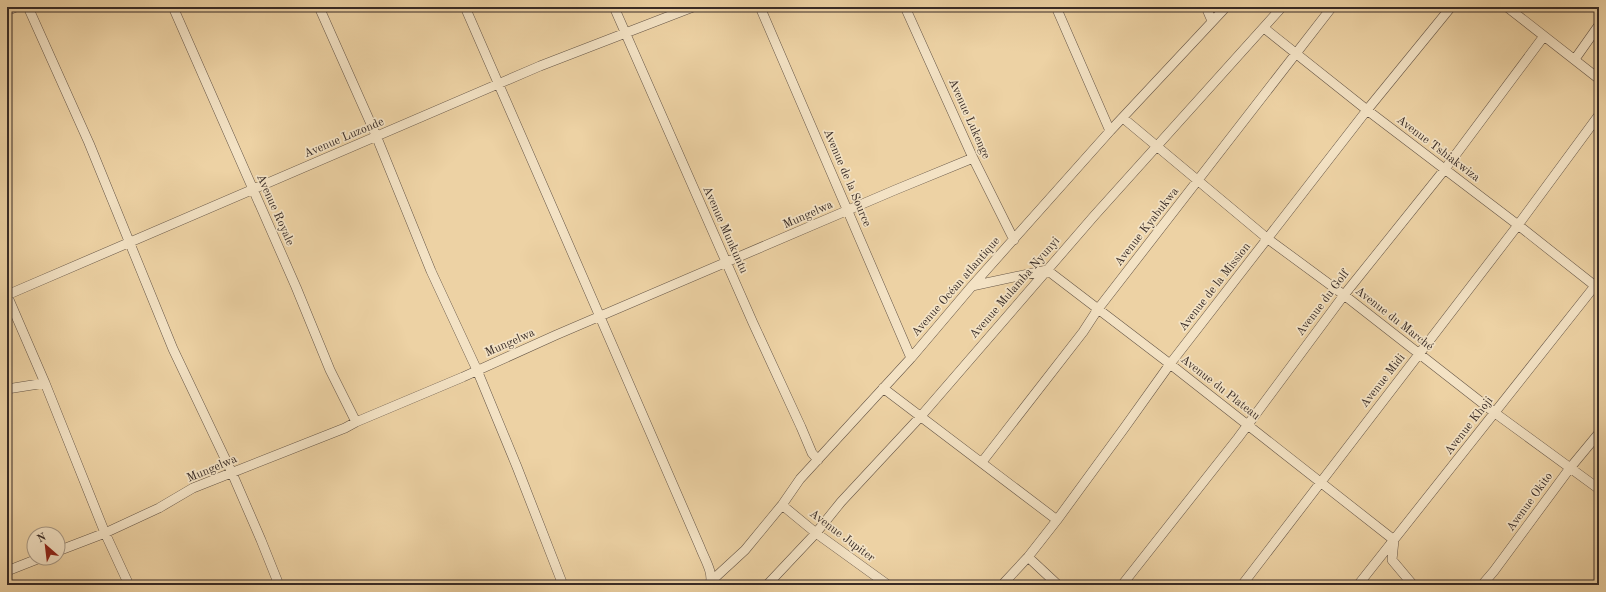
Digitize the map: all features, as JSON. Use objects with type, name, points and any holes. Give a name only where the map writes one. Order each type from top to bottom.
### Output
[{"type":"street","points":[[7,11],[16,7]]},
{"type":"street","points":[[28,7],[89,143],[173,349],[232,473],[279,585]]},
{"type":"street","name":"Avenue Royale","points":[[173,7],[330,370],[356,422]]},
{"type":"street","points":[[319,7],[377,137],[410,221],[477,370],[518,467],[563,585]]},
{"type":"street","points":[[465,7],[700,547],[710,572],[709,584]]},
{"type":"street","name":"Avenue Munkuntu","points":[[614,7],[726,263],[801,426],[812,454],[818,460]]},
{"type":"street","name":"Avenue Luzonde","points":[[7,295],[498,84],[693,7]]},
{"type":"street","name":"Avenue de la Source","points":[[760,7],[911,358]]},
{"type":"street","name":"Avenue Lukenge","points":[[905,7],[973,158],[1014,240]]},
{"type":"street","points":[[1056,7],[1110,132]]},
{"type":"street","points":[[1206,7],[1212,21]]},
{"type":"street","name":"Avenue Océan atlantique","points":[[709,584],[745,550],[782,505],[800,479],[911,358],[972,286],[1110,132],[1226,7]]},
{"type":"street","name":"Avenue Mulamba Nyunyi","points":[[767,585],[816,533],[841,502],[921,416],[1156,146],[1282,7]]},
{"type":"street","name":"Avenue Kyabukwa","points":[[982,462],[1083,332],[1098,309],[1198,182],[1332,7]]},
{"type":"street","name":"Avenue de la Mission","points":[[1002,585],[1028,557],[1057,520],[1170,364],[1367,110],[1451,7]]},
{"type":"street","points":[[1507,7],[1599,79]]},
{"type":"street","points":[[1575,60],[1599,25]]},
{"type":"street","name":"Avenue Tshiakwiza","points":[[1264,28],[1367,110],[1598,285]]},
{"type":"street","name":"Avenue du Golf","points":[[1122,585],[1248,425],[1344,295],[1445,169],[1544,36]]},
{"type":"street","name":"Avenue Midi","points":[[1242,585],[1518,224],[1599,115]]},
{"type":"street","name":"Avenue du Marché","points":[[1123,118],[1268,239],[1344,295],[1495,413],[1599,489]]},
{"type":"street","name":"Mungelwa","points":[[66,548],[106,533],[159,508],[193,488],[345,428],[847,210],[973,158]]},
{"type":"street","points":[[972,286],[1047,270]]},
{"type":"street","name":"Avenue du Plateau","points":[[1047,270],[1170,364],[1394,540]]},
{"type":"street","name":"Avenue Khoji","points":[[1358,585],[1598,285]]},
{"type":"street","points":[[7,295],[129,585]]},
{"type":"street","points":[[7,389],[45,383]]},
{"type":"street","points":[[883,388],[1057,520]]},
{"type":"street","name":"Avenue Okito","points":[[1482,585],[1499,565],[1570,468],[1599,433]]},
{"type":"street","name":"Avenue Jupiter","points":[[782,505],[816,533],[888,585]]},
{"type":"street","points":[[1394,540],[1392,560],[1413,585]]},
{"type":"street","points":[[1028,557],[1058,585]]},
{"type":"street","points":[[7,571],[26,564]]}]
